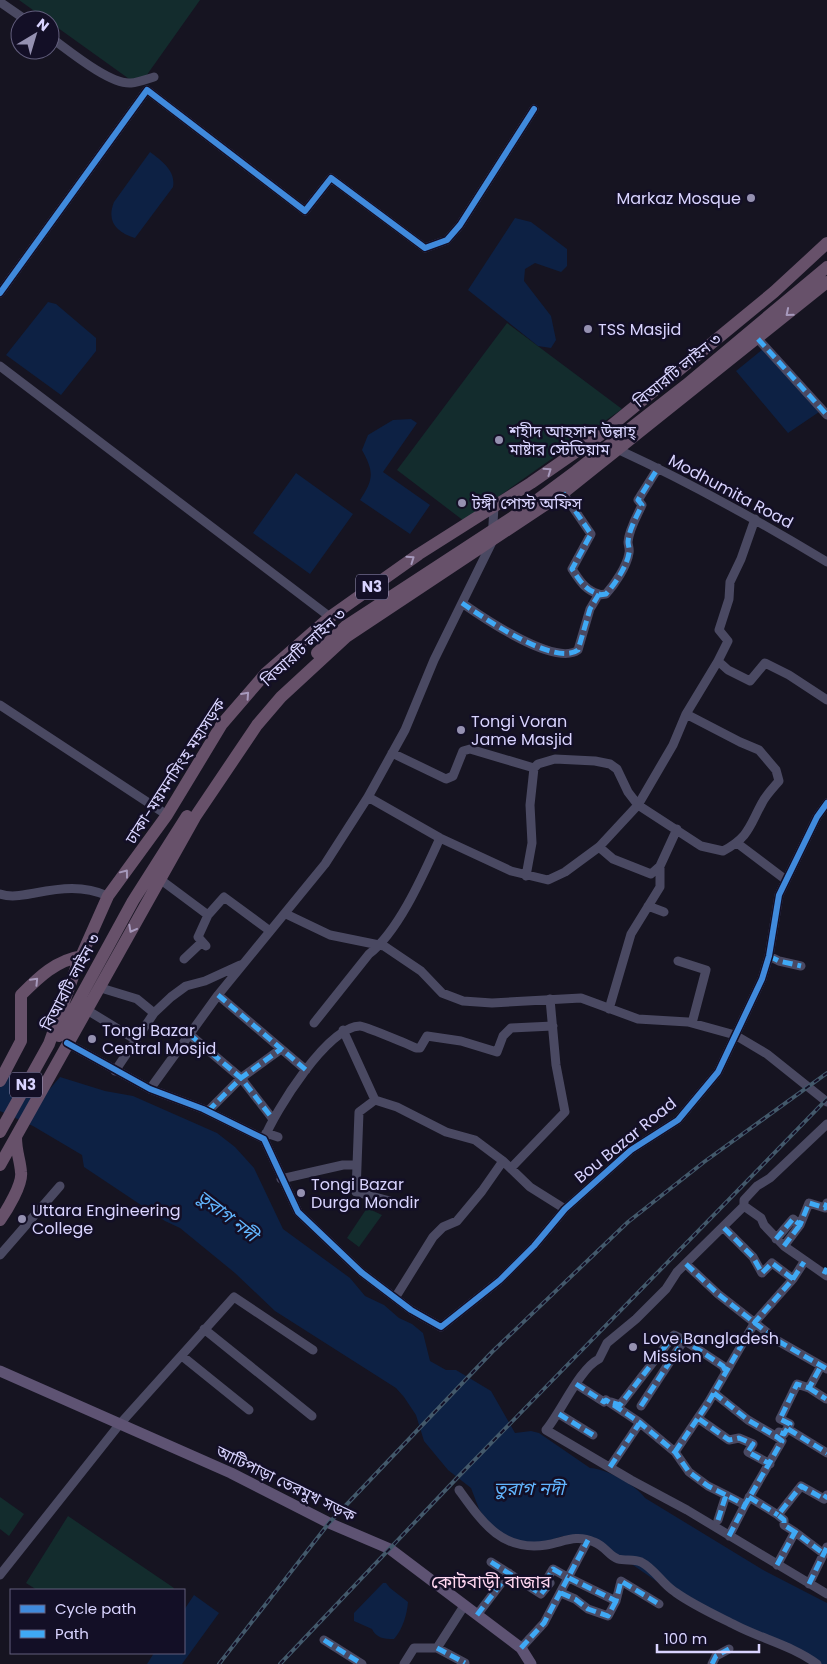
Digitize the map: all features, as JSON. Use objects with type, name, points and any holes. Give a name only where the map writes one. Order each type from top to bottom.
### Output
[{"type":"highway","name":"ঢাকা-ময়মনসিংহ মহাসড়ক","points":[[8,1130],[49,1044],[76,968],[83,956],[108,896],[167,815],[222,724],[266,673],[330,617],[420,554],[600,435],[774,292],[827,243]]},
{"type":"highway","name":"বিআরটি লাইন ৩","points":[[0,1151],[8,1130],[133,901],[237,738],[270,698],[346,626],[490,537],[686,385],[827,267]]},
{"type":"highway","name":"N3","points":[[0,1165],[8,1130],[64,1049],[101,988],[200,809],[257,725],[281,697],[346,637],[490,537],[536,512],[563,493],[827,282]]},
{"type":"highway","points":[[0,1080],[21,1041],[21,995],[42,973],[69,958],[83,956]]},
{"type":"highway","points":[[0,1220],[16,1191],[22,1174],[8,1130]]},
{"type":"main road","name":"আটিপাড়া তেরমুখ সড়ক","points":[[0,1371],[119,1426],[231,1473],[329,1523],[390,1548],[521,1648],[531,1664]]},
{"type":"street","points":[[0,2],[12,10]]},
{"type":"street","points":[[0,293],[148,90],[154,77],[131,83],[121,82],[100,71],[60,44]]},
{"type":"street","points":[[148,90],[305,211],[331,178],[425,248],[447,240],[460,225],[534,109]]},
{"type":"street","points":[[758,339],[809,398],[827,415]]},
{"type":"street","points":[[0,366],[330,617]]},
{"type":"street","name":"Modhumita Road","points":[[619,450],[658,468],[755,519],[827,562]]},
{"type":"street","points":[[563,493],[591,534],[572,569],[589,591],[599,595],[606,594],[612,588],[630,553],[628,542],[632,527],[642,505],[638,500],[658,468]]},
{"type":"street","points":[[150,1089],[242,964],[286,914],[325,864],[368,797],[405,730],[434,660],[462,603],[490,537],[494,506]]},
{"type":"street","points":[[368,797],[440,838],[526,876],[548,880],[565,872],[599,847],[638,805],[669,751],[686,714],[718,661],[728,641],[719,630],[729,599],[730,582],[742,559],[755,519]]},
{"type":"street","points":[[462,603],[482,618],[517,638],[567,653],[578,650],[590,609],[599,595]]},
{"type":"street","points":[[718,661],[728,670],[750,681],[765,663],[826,696]]},
{"type":"street","points":[[0,705],[167,815]]},
{"type":"street","points":[[526,876],[532,843],[530,805],[534,768],[538,764],[555,759],[595,760],[610,764],[617,769],[628,792],[638,805],[700,846],[723,851],[737,843],[753,824],[766,796],[779,781],[776,770],[759,750],[686,714]]},
{"type":"street","points":[[392,753],[446,779],[453,776],[463,751],[470,749],[534,768]]},
{"type":"street","name":"Bou Bazar Road","points":[[395,1298],[411,1310],[441,1327],[500,1280],[534,1246],[565,1209],[631,1150],[678,1120],[718,1072],[734,1035],[753,1003],[769,956],[779,895],[817,817],[827,803]]},
{"type":"street","points":[[599,847],[613,859],[651,874],[660,866],[677,829]]},
{"type":"street","points":[[314,1023],[369,954],[381,945],[422,877],[440,838]]},
{"type":"street","points":[[737,843],[786,880]]},
{"type":"street","points":[[610,1009],[631,934],[660,887],[660,866]]},
{"type":"street","points":[[161,880],[208,915]]},
{"type":"street","points":[[0,894],[24,895],[77,887],[93,889],[108,896]]},
{"type":"street","points":[[184,959],[204,944],[198,937],[208,915],[224,896],[270,931]]},
{"type":"street","points":[[648,906],[664,912]]},
{"type":"street","points":[[286,914],[330,935],[381,945],[393,950],[421,971],[442,993],[463,1001],[492,1003],[581,998],[638,1019],[692,1023],[734,1035],[773,1058],[826,1102]]},
{"type":"street","points":[[769,956],[801,966]]},
{"type":"street","points":[[678,961],[706,970],[692,1023]]},
{"type":"street","points":[[115,1071],[154,1013],[186,986],[205,981],[242,964]]},
{"type":"street","points":[[101,988],[137,999],[154,1013]]},
{"type":"street","points":[[218,995],[306,1070]]},
{"type":"street","points":[[511,1168],[565,1112],[556,1065],[550,999]]},
{"type":"street","points":[[87,1010],[136,1040]]},
{"type":"street","points":[[503,1161],[482,1191],[457,1221],[443,1227],[433,1237],[395,1298],[361,1272],[298,1212],[281,1178],[265,1136],[272,1118],[306,1070],[343,1030],[360,1026],[369,1028],[416,1048],[420,1048],[427,1036],[461,1041],[497,1052],[503,1036],[511,1028],[553,1026]]},
{"type":"street","points":[[343,1030],[375,1100],[397,1108],[446,1132],[475,1140],[503,1161],[530,1187],[565,1209]]},
{"type":"street","points":[[189,1034],[241,1078],[272,1118]]},
{"type":"street","points":[[64,1049],[115,1071],[150,1089],[208,1111],[265,1136],[278,1137]]},
{"type":"street","points":[[208,1111],[241,1078],[281,1049]]},
{"type":"street","points":[[375,1100],[359,1112],[356,1192],[390,1201]]},
{"type":"street","points":[[827,1124],[770,1178],[757,1186],[744,1200],[744,1206],[724,1228],[677,1272],[666,1289],[636,1319],[606,1343],[600,1359],[593,1362],[576,1384],[559,1414],[546,1430],[827,1594]]},
{"type":"street","points":[[281,1178],[343,1165],[357,1165]]},
{"type":"street","points":[[0,1255],[60,1186]]},
{"type":"street","points":[[784,1246],[800,1225],[809,1203],[825,1208],[827,1203]]},
{"type":"street","points":[[744,1206],[761,1218],[764,1225],[784,1246],[804,1262],[826,1273]]},
{"type":"street","points":[[776,1239],[793,1219],[800,1225]]},
{"type":"street","points":[[724,1228],[753,1257],[762,1273],[772,1263],[793,1279]]},
{"type":"street","points":[[676,1452],[699,1419],[725,1370],[755,1322],[793,1279],[804,1262]]},
{"type":"street","points":[[686,1264],[718,1294],[789,1348],[824,1368],[809,1388]]},
{"type":"street","points":[[1,1572],[119,1426],[182,1356],[204,1328],[234,1297],[313,1350]]},
{"type":"street","points":[[204,1328],[312,1416]]},
{"type":"street","points":[[576,1384],[604,1402],[606,1400],[620,1405],[674,1335],[724,1366],[725,1370]]},
{"type":"street","points":[[641,1406],[684,1340]]},
{"type":"street","points":[[182,1356],[249,1410]]},
{"type":"street","points":[[776,1437],[779,1432],[784,1434],[790,1424],[780,1419],[797,1384],[809,1388],[826,1399]]},
{"type":"street","points":[[714,1393],[748,1420],[782,1442],[747,1501],[729,1536]]},
{"type":"street","points":[[606,1400],[676,1452],[689,1472],[708,1486],[778,1515],[784,1520],[784,1525],[826,1550],[809,1584]]},
{"type":"street","points":[[559,1414],[593,1435]]},
{"type":"street","points":[[699,1419],[729,1440],[739,1438],[753,1444],[748,1452],[770,1464]]},
{"type":"street","points":[[610,1467],[639,1424]]},
{"type":"street","points":[[788,1429],[827,1453]]},
{"type":"street","points":[[778,1515],[801,1486],[826,1498]]},
{"type":"street","points":[[459,1490],[481,1521],[510,1543],[546,1545],[574,1537],[588,1540],[607,1548],[610,1554],[619,1559],[639,1561],[654,1571],[674,1592],[735,1625],[801,1652],[817,1664]]},
{"type":"street","points":[[718,1520],[726,1495]]},
{"type":"street","points":[[777,1565],[795,1532]]},
{"type":"street","points":[[521,1648],[544,1623],[588,1540]]},
{"type":"street","points":[[491,1562],[541,1594],[550,1583],[546,1579],[553,1569],[616,1601]]},
{"type":"street","points":[[476,1614],[509,1573]]},
{"type":"street","points":[[561,1593],[575,1599],[586,1608],[608,1616],[616,1601],[621,1582],[659,1604]]},
{"type":"street","points":[[437,1648],[464,1606]]},
{"type":"street","points":[[324,1640],[347,1660],[362,1664]]},
{"type":"street","points":[[404,1664],[414,1648],[437,1648],[465,1663]]},
{"type":"street","points":[[712,1664],[716,1656],[729,1649]]},
{"type":"green space","points":[[19,0],[200,0],[139,86],[60,29],[60,10],[33,10]]},
{"type":"green space","name":"শহীদ আহসান উল্লাহ্‌ মাষ্টার স্টেডিয়াম","points":[[507,323],[622,409],[464,521],[397,470]]},
{"type":"green space","points":[[367,1208],[382,1215],[359,1247],[347,1238]]},
{"type":"green space","points":[[0,1497],[24,1514],[9,1536],[0,1529]]},
{"type":"green space","points":[[68,1516],[174,1588],[35,1589],[26,1583]]},
{"type":"water","points":[[150,152],[170,171],[173,187],[135,238],[118,229],[112,221],[112,209],[114,202]]},
{"type":"water","points":[[515,218],[531,222],[567,249],[567,266],[561,272],[535,263],[525,269],[524,281],[551,316],[556,340],[551,348],[538,346],[468,290]]},
{"type":"water","points":[[48,302],[56,304],[96,338],[96,351],[61,395],[6,355]]},
{"type":"water","points":[[763,349],[819,412],[788,433],[736,371]]},
{"type":"water","points":[[411,419],[417,423],[383,472],[430,505],[410,534],[360,500],[368,486],[371,475],[369,464],[362,450],[368,435],[393,420]]},
{"type":"water","points":[[296,473],[353,514],[310,574],[253,533]]},
{"type":"water","name":"তুরাগ নদী","points":[[0,1068],[48,1091],[60,1077],[105,1091],[133,1096],[217,1133],[235,1147],[254,1168],[283,1229],[350,1278],[365,1296],[384,1305],[399,1318],[412,1324],[423,1333],[430,1361],[446,1370],[456,1370],[491,1391],[515,1433],[531,1431],[539,1433],[590,1468],[604,1471],[620,1478],[635,1488],[645,1498],[765,1571],[827,1603],[827,1664],[818,1664],[691,1605],[617,1554],[579,1536],[563,1536],[548,1541],[516,1545],[498,1538],[479,1509],[471,1488],[448,1470],[424,1441],[416,1415],[396,1388],[275,1311],[235,1273],[180,1228],[165,1221],[84,1167],[82,1155],[33,1126],[0,1111]]},
{"type":"water","points":[[383,1583],[386,1583],[408,1602],[404,1621],[394,1639],[381,1637],[372,1629],[354,1621],[354,1613]]},
{"type":"water","points":[[194,1595],[219,1613],[182,1664],[147,1664],[153,1654],[185,1654],[185,1608]]},
{"type":"railway","points":[[219,1664],[329,1523],[492,1352],[628,1222],[704,1162],[827,1073]]},
{"type":"railway","points":[[280,1664],[456,1479],[827,1099]]},
{"type":"marked path","points":[[758,339],[827,415]]},
{"type":"marked path","points":[[599,595],[606,594],[626,563],[629,552],[630,532],[642,505],[638,500],[658,468]]},
{"type":"marked path","points":[[462,603],[501,629],[536,646],[553,652],[567,653],[578,650],[590,609],[599,594],[586,587],[572,569],[591,534],[563,493]]},
{"type":"marked path","points":[[769,956],[779,961],[801,966]]},
{"type":"marked path","points":[[218,995],[306,1070]]},
{"type":"marked path","points":[[189,1034],[241,1078],[272,1118]]},
{"type":"marked path","points":[[208,1111],[241,1078],[281,1049]]},
{"type":"marked path","points":[[776,1239],[793,1219],[800,1225],[809,1203],[825,1208],[827,1203]]},
{"type":"marked path","points":[[784,1246],[800,1225]]},
{"type":"marked path","points":[[724,1228],[753,1257],[762,1273],[772,1263],[793,1279]]},
{"type":"marked path","points":[[675,1452],[708,1403],[755,1322],[793,1279],[804,1262]]},
{"type":"marked path","points":[[686,1264],[718,1294],[778,1341],[827,1369]]},
{"type":"marked path","points":[[824,1274],[827,1268]]},
{"type":"marked path","points":[[613,1403],[620,1405],[674,1335],[684,1340]]},
{"type":"marked path","points":[[641,1406],[684,1340],[723,1366],[725,1370]]},
{"type":"marked path","points":[[718,1520],[726,1495],[745,1505],[782,1441],[777,1437],[779,1432],[784,1434],[790,1424],[780,1419],[797,1384],[809,1388],[821,1366]]},
{"type":"marked path","points":[[576,1384],[604,1402],[606,1400],[639,1422],[675,1452],[689,1472],[708,1486],[726,1495]]},
{"type":"marked path","points":[[809,1388],[826,1399]]},
{"type":"marked path","points":[[714,1393],[748,1420],[777,1437]]},
{"type":"marked path","points":[[559,1414],[593,1435]]},
{"type":"marked path","points":[[699,1419],[729,1440],[739,1438],[753,1444],[748,1452],[770,1464]]},
{"type":"marked path","points":[[610,1467],[639,1424]]},
{"type":"marked path","points":[[788,1429],[827,1453]]},
{"type":"marked path","points":[[795,1532],[784,1525],[784,1520],[778,1515],[801,1486],[824,1499],[827,1495]]},
{"type":"marked path","points":[[749,1497],[778,1515]]},
{"type":"marked path","points":[[729,1536],[745,1505]]},
{"type":"marked path","points":[[777,1565],[795,1532],[824,1554]]},
{"type":"marked path","points":[[521,1648],[544,1623],[588,1540]]},
{"type":"marked path","points":[[809,1584],[827,1547]]},
{"type":"marked path","points":[[491,1562],[541,1594],[550,1583],[547,1579],[553,1569],[567,1577]]},
{"type":"marked path","points":[[477,1615],[509,1573]]},
{"type":"marked path","points":[[569,1578],[616,1601],[621,1581],[659,1604]]},
{"type":"marked path","points":[[561,1593],[575,1599],[588,1609],[608,1616],[616,1601]]},
{"type":"marked path","points":[[324,1640],[362,1664]]},
{"type":"marked path","points":[[437,1648],[465,1663]]},
{"type":"marked path","points":[[712,1664],[716,1656],[729,1649]]},
{"type":"cycle path","points":[[0,293],[147,90],[305,211],[331,178],[425,248],[447,240],[460,225],[534,109]]},
{"type":"cycle path","points":[[67,1043],[150,1089],[203,1109],[264,1139],[298,1212],[361,1272],[411,1310],[441,1327],[500,1280],[534,1246],[565,1209],[631,1150],[678,1120],[718,1072],[762,979],[769,956],[779,895],[817,817],[827,803]]},
{"type":"place","name":"Markaz Mosque","points":[[751,198]]},
{"type":"place","name":"TSS Masjid","points":[[588,329]]},
{"type":"place","name":"শহীদ আহসান উল্লাহ্‌ মাষ্টার স্টেডিয়াম","points":[[499,440]]},
{"type":"place","name":"টঙ্গী পোস্ট অফিস","points":[[462,503]]},
{"type":"place","name":"Tongi Voran Jame Masjid","points":[[461,730]]},
{"type":"place","name":"Tongi Bazar Central Mosjid","points":[[92,1039]]},
{"type":"place","name":"Tongi Bazar Durga Mondir","points":[[301,1193]]},
{"type":"place","name":"Uttara Engineering College","points":[[22,1219]]},
{"type":"place","name":"Love Bangladesh Mission","points":[[633,1347]]},
{"type":"district","name":"কোটবাড়ী বাজার","points":[[491,1582]]}]
